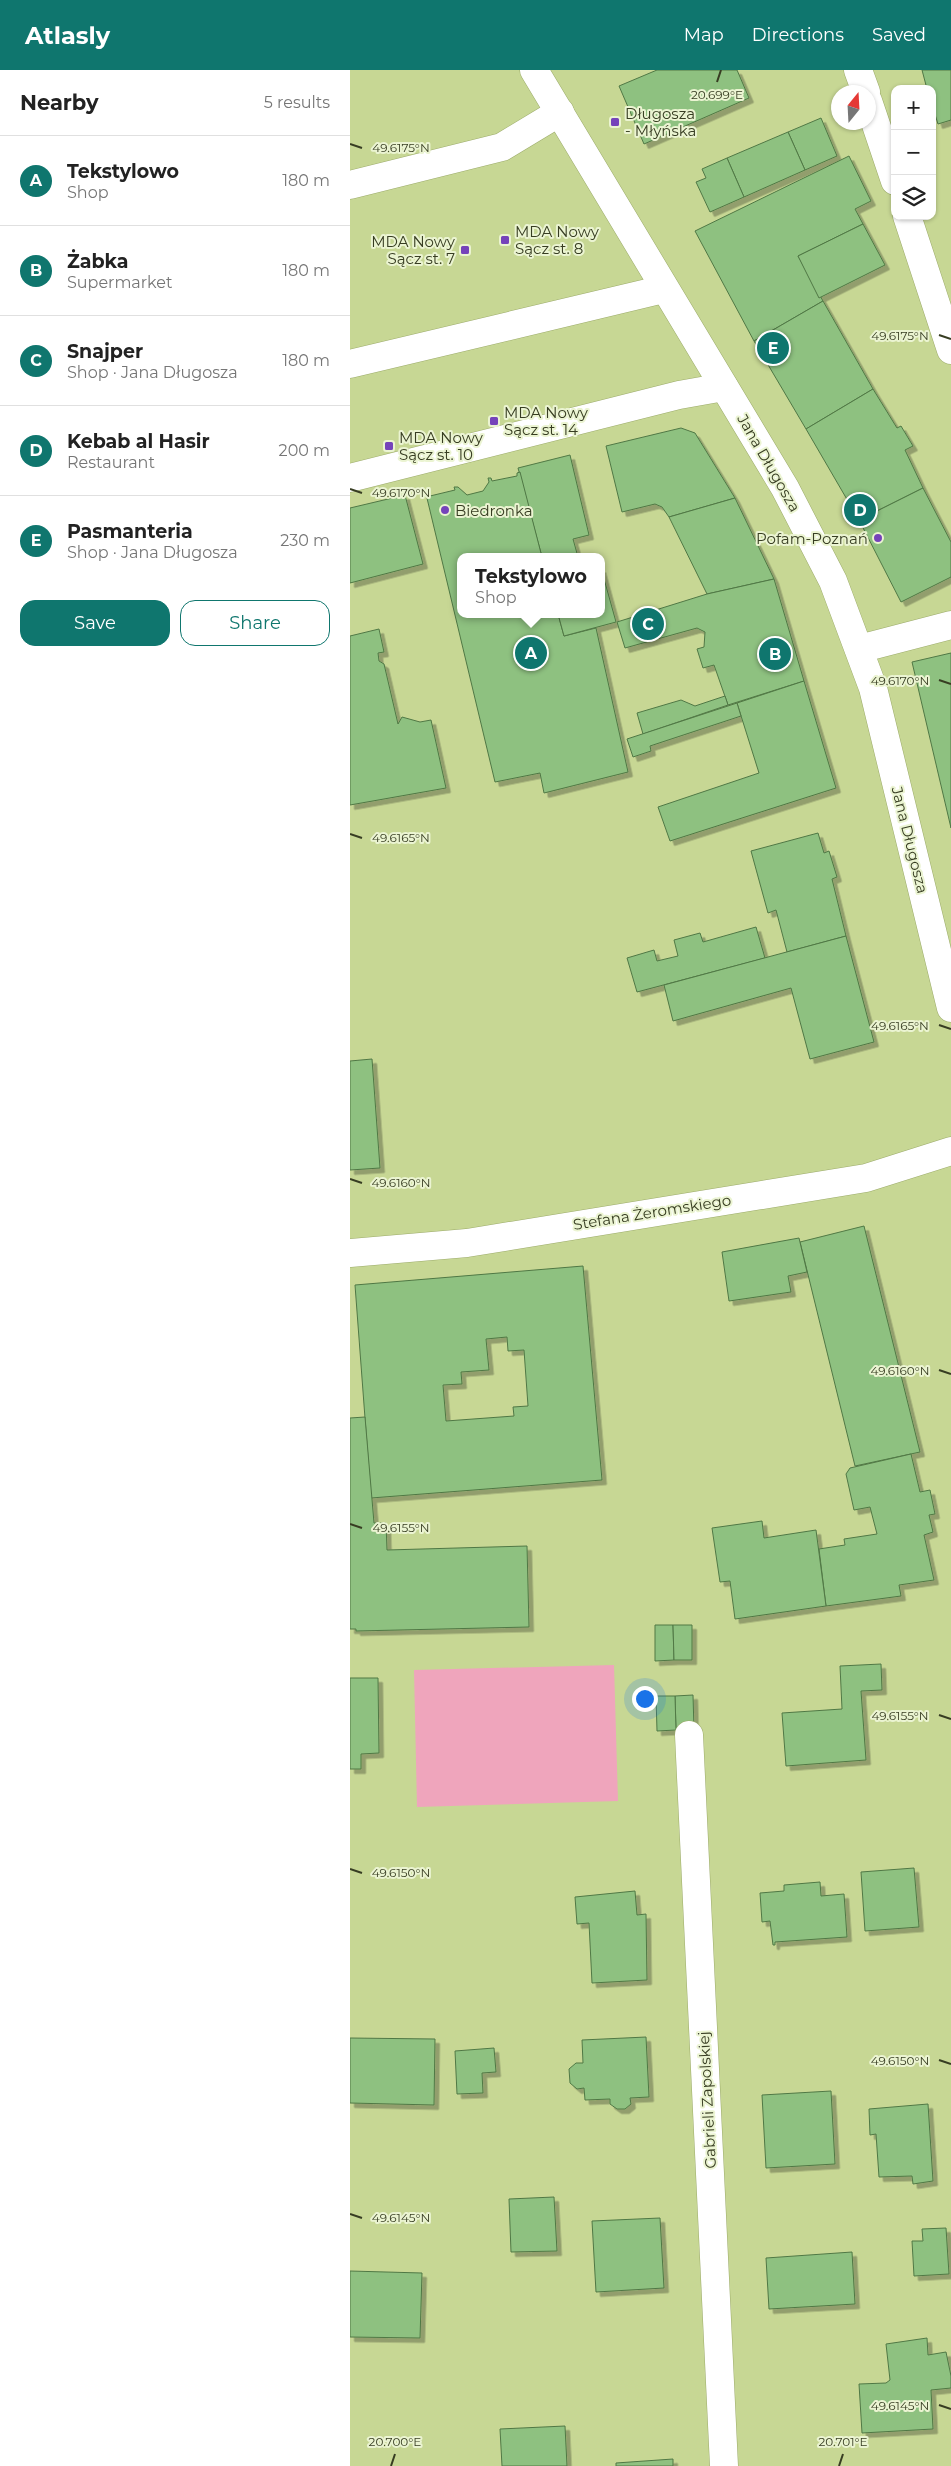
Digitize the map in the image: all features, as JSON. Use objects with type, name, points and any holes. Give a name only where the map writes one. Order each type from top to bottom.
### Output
[{"type":"street","name":"Jana Długosza","points":[[534,70],[785,488],[833,581],[873,688],[951,1008]]},
{"type":"street","points":[[858,70],[863,85]]},
{"type":"street","points":[[350,185],[502,147],[560,112]]},
{"type":"street","points":[[876,125],[893,175]]},
{"type":"street","points":[[907,220],[951,350]]},
{"type":"street","points":[[350,364],[664,289]]},
{"type":"street","points":[[350,478],[678,396],[724,387]]},
{"type":"street","points":[[859,650],[951,625]]},
{"type":"street","name":"Stefana Żeromskiego","points":[[350,1253],[467,1243],[866,1178],[951,1151]]},
{"type":"street","name":"Gabrieli Zapolskiej","points":[[689,1735],[724,2466]]},
{"type":"shaded area","points":[[614,1665],[618,1801],[417,1807],[414,1670]]},
{"type":"building","points":[[657,70],[737,70],[749,98],[644,144],[619,86]]},
{"type":"building","points":[[922,70],[951,70],[951,120],[938,124],[936,118],[936,85],[926,85]]},
{"type":"building","points":[[821,118],[837,156],[805,170],[788,132]]},
{"type":"building","points":[[788,132],[805,170],[744,197],[727,158]]},
{"type":"building","points":[[849,156],[871,201],[855,209],[863,224],[798,256],[823,301],[754,341],[695,231]]},
{"type":"building","points":[[727,158],[744,197],[710,212],[696,182],[706,178],[702,169]]},
{"type":"building","points":[[863,224],[885,265],[819,298],[798,256]]},
{"type":"building","points":[[823,301],[873,389],[806,429],[754,341]]},
{"type":"building","points":[[873,389],[897,428],[901,426],[913,446],[905,450],[923,488],[859,520],[806,429]]},
{"type":"building","points":[[681,428],[695,433],[735,498],[669,517],[662,507],[655,504],[622,512],[606,446]]},
{"type":"building","points":[[570,455],[589,535],[573,539],[577,553],[541,553],[518,468]]},
{"type":"building","points":[[520,472],[541,553],[457,553],[457,618],[559,618],[564,636],[596,628],[628,772],[544,793],[540,773],[495,782],[426,494],[429,493],[430,496],[455,490],[454,487],[458,487],[467,495],[483,491],[489,482],[488,478],[491,478],[492,481],[517,476],[517,473]]},
{"type":"building","points":[[923,488],[951,542],[951,577],[901,602],[859,520]]},
{"type":"building","points":[[405,495],[423,564],[350,583],[350,508]]},
{"type":"building","points":[[735,498],[774,579],[707,594],[669,517]]},
{"type":"building","points":[[774,579],[804,681],[728,705],[714,665],[703,668],[697,649],[704,647],[705,632],[697,628],[625,648],[617,622],[707,594]]},
{"type":"building","points":[[605,582],[616,622],[564,636],[559,618],[605,618]]},
{"type":"building","points":[[379,629],[384,652],[378,653],[379,661],[384,664],[398,724],[402,717],[420,722],[431,720],[446,788],[350,805],[350,636]]},
{"type":"building","points":[[951,653],[951,828],[912,662]]},
{"type":"building","points":[[804,681],[836,788],[670,841],[658,807],[759,773],[737,703]]},
{"type":"building","points":[[725,696],[728,705],[643,734],[637,713],[681,700],[695,706]]},
{"type":"building","points":[[737,703],[741,716],[650,746],[651,751],[633,757],[627,739]]},
{"type":"building","points":[[818,833],[824,853],[829,851],[837,877],[832,879],[846,936],[787,952],[776,910],[768,913],[751,851]]},
{"type":"building","points":[[756,927],[765,958],[637,992],[627,958],[654,950],[657,961],[678,956],[674,940],[700,933],[703,942]]},
{"type":"building","points":[[846,936],[874,1042],[810,1059],[791,988],[673,1021],[664,985]]},
{"type":"building","points":[[372,1059],[380,1168],[350,1170],[350,1061]]},
{"type":"building","points":[[864,1226],[920,1452],[855,1466],[800,1242]]},
{"type":"building","points":[[799,1238],[807,1272],[788,1276],[791,1292],[729,1301],[722,1252]]},
{"type":"building","points":[[583,1266],[602,1480],[371,1498],[355,1285]],"holes":[[[507,1337],[508,1351],[524,1350],[528,1406],[513,1407],[514,1416],[446,1421],[443,1385],[462,1384],[461,1372],[489,1370],[486,1339]]]},
{"type":"building","points":[[365,1417],[374,1523],[386,1523],[387,1550],[527,1546],[529,1627],[356,1631],[356,1629],[350,1629],[350,1418]]},
{"type":"building","points":[[911,1454],[920,1492],[930,1490],[935,1514],[929,1515],[933,1532],[924,1535],[934,1580],[899,1585],[901,1596],[826,1606],[819,1549],[845,1545],[844,1539],[877,1534],[870,1507],[854,1510],[846,1474],[850,1468]]},
{"type":"building","points":[[762,1521],[764,1538],[816,1530],[826,1606],[735,1619],[730,1581],[720,1582],[712,1528]]},
{"type":"building","points":[[655,1625],[673,1625],[674,1660],[655,1661]]},
{"type":"building","points":[[673,1625],[692,1625],[692,1660],[674,1660]]},
{"type":"building","points":[[881,1664],[882,1690],[861,1691],[866,1760],[786,1766],[782,1713],[842,1709],[840,1666]]},
{"type":"building","points":[[350,1678],[378,1678],[379,1753],[361,1754],[361,1769],[350,1769]]},
{"type":"building","points":[[693,1695],[694,1730],[676,1730],[675,1696]]},
{"type":"building","points":[[656,1696],[675,1696],[676,1730],[657,1731]]},
{"type":"building","points":[[914,1868],[919,1927],[865,1931],[861,1872]]},
{"type":"building","points":[[820,1882],[821,1896],[844,1894],[847,1937],[775,1942],[775,1945],[773,1945],[770,1921],[762,1922],[760,1893],[784,1891],[784,1885]]},
{"type":"building","points":[[635,1891],[637,1915],[646,1914],[647,1980],[592,1983],[589,1923],[577,1924],[575,1897]]},
{"type":"building","points":[[646,2037],[649,2097],[630,2098],[631,2104],[625,2109],[617,2109],[610,2104],[610,2099],[585,2100],[584,2088],[577,2089],[570,2083],[569,2069],[576,2063],[583,2063],[582,2040]]},
{"type":"building","points":[[350,2038],[435,2039],[434,2105],[350,2103]]},
{"type":"building","points":[[494,2048],[496,2072],[482,2073],[483,2093],[457,2094],[455,2051]]},
{"type":"building","points":[[831,2091],[835,2164],[766,2168],[762,2095]]},
{"type":"building","points":[[928,2104],[933,2181],[913,2184],[912,2176],[879,2177],[876,2134],[870,2135],[869,2109]]},
{"type":"building","points":[[554,2197],[557,2251],[511,2252],[509,2199]]},
{"type":"building","points":[[660,2218],[664,2288],[596,2292],[592,2221]]},
{"type":"building","points":[[946,2228],[949,2274],[914,2276],[912,2241],[923,2241],[922,2229]]},
{"type":"building","points":[[852,2252],[855,2304],[769,2309],[766,2258]]},
{"type":"building","points":[[350,2271],[422,2273],[420,2338],[350,2337]]},
{"type":"building","points":[[927,2338],[928,2355],[946,2352],[951,2376],[951,2388],[931,2390],[933,2429],[862,2433],[859,2384],[886,2383],[890,2380],[886,2344]]},
{"type":"building","points":[[565,2426],[567,2466],[502,2466],[500,2429]]},
{"type":"building","points":[[673,2459],[673,2466],[616,2466],[616,2463]]},
{"type":"place","name":"Długosza - Młyńska","points":[[615,122]]},
{"type":"place","name":"MDA Nowy Sącz st. 8","points":[[505,240]]},
{"type":"place","name":"MDA Nowy Sącz st. 7","points":[[465,250]]},
{"type":"place","name":"Pasmanteria","points":[[773,348]]},
{"type":"place","name":"MDA Nowy Sącz st. 14","points":[[494,421]]},
{"type":"place","name":"MDA Nowy Sącz st. 10","points":[[389,446]]},
{"type":"place","name":"Biedronka","points":[[445,510]]},
{"type":"place","name":"Kebab al Hasir","points":[[860,510]]},
{"type":"place","name":"Pofam-Poznań","points":[[878,538]]},
{"type":"place","name":"Snajper","points":[[648,624]]},
{"type":"place","name":"Tekstylowo","points":[[531,653]]},
{"type":"place","name":"Żabka","points":[[775,654]]}]
